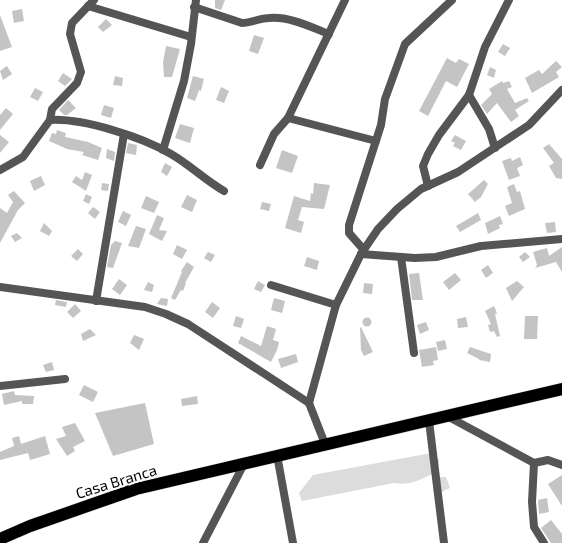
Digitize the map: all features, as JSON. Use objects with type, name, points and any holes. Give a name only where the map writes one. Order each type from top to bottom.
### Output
[{"type":"highway","name":"Casa Branca","points":[[0,539],[30,526],[136,489],[562,389]]},
{"type":"street","points":[[0,170],[23,157],[50,120],[52,109],[77,83],[81,72],[70,34],[72,23],[94,0]]},
{"type":"street","points":[[260,165],[274,134],[288,118],[345,0]]},
{"type":"street","points":[[452,0],[405,44],[385,99],[381,125],[349,225],[349,233],[363,252],[401,257],[436,257],[481,246],[562,239]]},
{"type":"street","points":[[428,186],[423,166],[428,154],[439,135],[469,95],[485,47],[509,0]]},
{"type":"street","points":[[162,150],[184,81],[195,3],[242,23],[249,24],[268,18],[285,19],[329,34]]},
{"type":"street","points":[[88,6],[191,37]]},
{"type":"street","points":[[309,403],[336,305],[363,252],[378,229],[397,209],[421,189],[458,172],[529,125],[562,90]]},
{"type":"street","points":[[469,95],[489,130],[495,148]]},
{"type":"street","points":[[288,118],[376,141]]},
{"type":"street","points":[[50,120],[91,125],[124,134],[162,150],[224,191]]},
{"type":"street","points":[[96,300],[124,134]]},
{"type":"street","points":[[401,257],[414,353]]},
{"type":"street","points":[[271,285],[336,305]]},
{"type":"street","points":[[0,287],[145,307],[166,314],[188,324],[309,403],[325,444]]},
{"type":"street","points":[[0,386],[66,379]]},
{"type":"street","points":[[447,416],[534,463],[548,460],[562,465]]},
{"type":"street","points":[[429,421],[444,543]]},
{"type":"street","points":[[277,455],[293,543]]},
{"type":"street","points":[[534,463],[532,502],[534,527],[544,543]]},
{"type":"street","points":[[203,543],[244,464]]},
{"type":"shaded area","points":[[431,453],[432,460],[439,459],[439,477],[446,477],[450,488],[437,494],[434,493],[432,474],[409,483],[394,483],[302,501],[299,493],[313,475]]},
{"type":"building","points":[[215,0],[225,0],[221,10],[215,8]]},
{"type":"building","points":[[22,9],[24,21],[14,23],[12,11]]},
{"type":"building","points":[[0,15],[12,47],[0,51]]},
{"type":"building","points":[[106,19],[112,25],[103,32],[98,27]]},
{"type":"building","points":[[254,35],[264,38],[258,54],[249,51]]},
{"type":"building","points":[[503,44],[510,48],[505,56],[498,52]]},
{"type":"building","points":[[166,46],[180,49],[172,77],[164,77],[163,62]]},
{"type":"building","points":[[447,58],[456,63],[459,59],[469,64],[457,87],[446,81],[428,116],[419,111]]},
{"type":"building","points":[[556,61],[562,67],[556,72],[559,77],[532,93],[525,78],[539,70],[542,74]]},
{"type":"building","points":[[7,66],[12,74],[3,80],[0,71]]},
{"type":"building","points":[[490,67],[496,70],[494,78],[487,75]]},
{"type":"building","points":[[63,73],[72,79],[65,86],[58,81]]},
{"type":"building","points":[[115,76],[123,78],[122,86],[113,85]]},
{"type":"building","points":[[193,76],[204,79],[201,91],[199,90],[195,101],[187,98]]},
{"type":"building","points":[[502,81],[503,83],[509,81],[512,87],[507,89],[515,103],[527,98],[529,101],[515,110],[519,116],[511,122],[497,103],[487,114],[481,105],[492,94],[489,89]]},
{"type":"building","points":[[221,87],[229,91],[224,103],[216,100]]},
{"type":"building","points":[[35,88],[43,92],[38,101],[30,97]]},
{"type":"building","points":[[68,100],[76,108],[67,115],[64,115],[59,110]]},
{"type":"building","points":[[104,105],[114,108],[111,118],[101,115]]},
{"type":"building","points":[[6,108],[13,114],[0,130],[0,115]]},
{"type":"building","points":[[180,124],[194,128],[190,143],[175,138]]},
{"type":"building","points":[[57,130],[66,133],[65,137],[88,142],[102,148],[98,160],[82,155],[84,152],[67,149],[49,141],[52,133],[56,134]]},
{"type":"building","points":[[0,135],[9,142],[0,153]]},
{"type":"building","points":[[455,135],[466,141],[461,150],[453,146],[455,143],[451,141]]},
{"type":"building","points":[[128,143],[137,145],[136,155],[126,153]]},
{"type":"building","points":[[549,144],[562,159],[562,179],[556,178],[549,166],[554,163],[543,148]]},
{"type":"building","points":[[107,149],[115,152],[114,161],[106,158]]},
{"type":"building","points":[[282,150],[298,156],[292,173],[276,168]]},
{"type":"building","points":[[520,157],[523,165],[517,168],[520,176],[509,180],[502,161],[511,158],[512,161]]},
{"type":"building","points":[[165,163],[172,167],[167,176],[161,172]]},
{"type":"building","points":[[85,172],[92,175],[86,191],[72,182],[76,176],[82,180]]},
{"type":"building","points":[[41,176],[45,185],[34,191],[30,181]]},
{"type":"building","points":[[484,180],[488,184],[481,197],[475,202],[468,194]]},
{"type":"building","points":[[102,183],[109,184],[108,191],[101,190]]},
{"type":"building","points":[[314,183],[330,185],[324,209],[302,207],[298,220],[304,222],[301,233],[285,228],[294,196],[310,201],[311,193],[313,194]]},
{"type":"building","points":[[514,184],[517,192],[520,191],[525,209],[509,216],[505,206],[512,203],[507,187]]},
{"type":"building","points":[[14,191],[25,203],[18,210],[0,243],[0,208],[7,213],[13,202],[8,195]]},
{"type":"building","points":[[86,194],[92,197],[89,204],[83,201]]},
{"type":"building","points":[[187,195],[197,200],[192,212],[181,207]]},
{"type":"building","points":[[146,196],[159,202],[154,213],[141,208]]},
{"type":"building","points":[[262,202],[271,204],[269,211],[260,209]]},
{"type":"building","points":[[93,207],[100,212],[95,219],[88,213]]},
{"type":"building","points":[[123,211],[131,215],[126,226],[118,222]]},
{"type":"building","points":[[478,213],[481,220],[460,232],[456,226]]},
{"type":"building","points":[[157,215],[164,218],[159,230],[167,231],[162,241],[149,234]]},
{"type":"building","points":[[500,216],[503,224],[499,225],[500,228],[488,234],[485,223]]},
{"type":"building","points":[[555,222],[556,232],[547,233],[545,223]]},
{"type":"building","points":[[44,223],[52,231],[49,236],[40,231]]},
{"type":"building","points":[[136,226],[146,229],[139,248],[128,246]]},
{"type":"building","points":[[17,233],[22,238],[15,242],[11,236]]},
{"type":"building","points":[[115,241],[122,243],[113,268],[107,267],[111,245]]},
{"type":"building","points":[[177,245],[187,250],[182,259],[173,254]]},
{"type":"building","points":[[562,247],[562,272],[556,262],[535,268],[537,265],[533,252],[547,248],[549,256]]},
{"type":"building","points":[[78,249],[83,254],[77,261],[71,256]]},
{"type":"building","points":[[208,252],[215,255],[211,262],[204,258]]},
{"type":"building","points":[[525,252],[530,257],[523,262],[519,257]]},
{"type":"building","points":[[307,257],[319,261],[317,270],[304,266]]},
{"type":"building","points":[[187,262],[194,267],[185,283],[183,291],[181,290],[175,300],[171,298],[182,272],[181,271]]},
{"type":"building","points":[[488,265],[493,273],[486,278],[481,270]]},
{"type":"building","points":[[419,273],[423,300],[412,300],[409,274]]},
{"type":"building","points":[[455,273],[461,280],[449,290],[443,282]]},
{"type":"building","points":[[119,279],[127,285],[120,295],[112,289]]},
{"type":"building","points":[[258,281],[265,285],[261,292],[254,289]]},
{"type":"building","points":[[517,281],[524,287],[512,301],[506,288]]},
{"type":"building","points":[[148,282],[154,285],[152,292],[144,290]]},
{"type":"building","points":[[364,283],[373,284],[372,294],[363,293]]},
{"type":"building","points":[[161,298],[168,299],[167,306],[157,304]]},
{"type":"building","points":[[274,298],[285,301],[282,313],[271,310]]},
{"type":"building","points":[[56,300],[67,302],[66,307],[55,305]]},
{"type":"building","points":[[212,302],[220,308],[213,318],[205,312]]},
{"type":"building","points":[[75,304],[81,311],[73,318],[67,312]]},
{"type":"building","points":[[494,306],[497,313],[495,314],[500,336],[497,337],[494,331],[490,332],[488,325],[491,324],[485,311]]},
{"type":"building","points":[[236,316],[244,319],[241,328],[233,326]]},
{"type":"building","points":[[525,316],[538,316],[537,339],[524,339]]},
{"type":"building","points":[[466,317],[468,327],[458,328],[457,319]]},
{"type":"building","points":[[365,318],[369,318],[371,322],[369,326],[365,326],[363,324],[363,320]]},
{"type":"building","points":[[426,322],[429,330],[420,334],[417,325]]},
{"type":"building","points":[[267,326],[276,329],[273,340],[279,342],[271,362],[238,343],[241,336],[261,346]]},
{"type":"building","points":[[361,327],[373,352],[364,356],[361,350]]},
{"type":"building","points":[[90,329],[96,335],[83,341],[81,334]]},
{"type":"building","points":[[134,335],[144,339],[139,350],[130,343]]},
{"type":"building","points":[[445,340],[447,349],[438,351],[436,342]]},
{"type":"building","points":[[436,347],[438,360],[433,361],[434,365],[422,367],[419,350]]},
{"type":"building","points":[[470,347],[491,354],[490,362],[479,360],[467,353]]},
{"type":"building","points":[[296,354],[298,362],[281,368],[278,359]]},
{"type":"building","points":[[52,362],[54,370],[46,372],[43,365]]},
{"type":"building","points":[[84,385],[98,392],[93,402],[79,395]]},
{"type":"building","points":[[14,391],[15,395],[34,396],[33,404],[22,404],[22,401],[4,405],[2,394]]},
{"type":"building","points":[[197,396],[198,404],[182,406],[181,399]]},
{"type":"building","points":[[145,403],[154,444],[113,456],[95,413]]},
{"type":"building","points":[[75,423],[85,441],[73,447],[75,451],[67,456],[56,439],[66,436],[62,427]]},
{"type":"building","points":[[19,436],[21,444],[45,436],[50,454],[30,460],[28,453],[0,460],[0,452],[14,446],[12,438]]},
{"type":"building","points":[[562,475],[562,506],[548,484]]},
{"type":"building","points":[[547,498],[549,512],[539,514],[538,500]]},
{"type":"building","points":[[551,520],[562,534],[562,543],[551,543],[541,528]]}]
